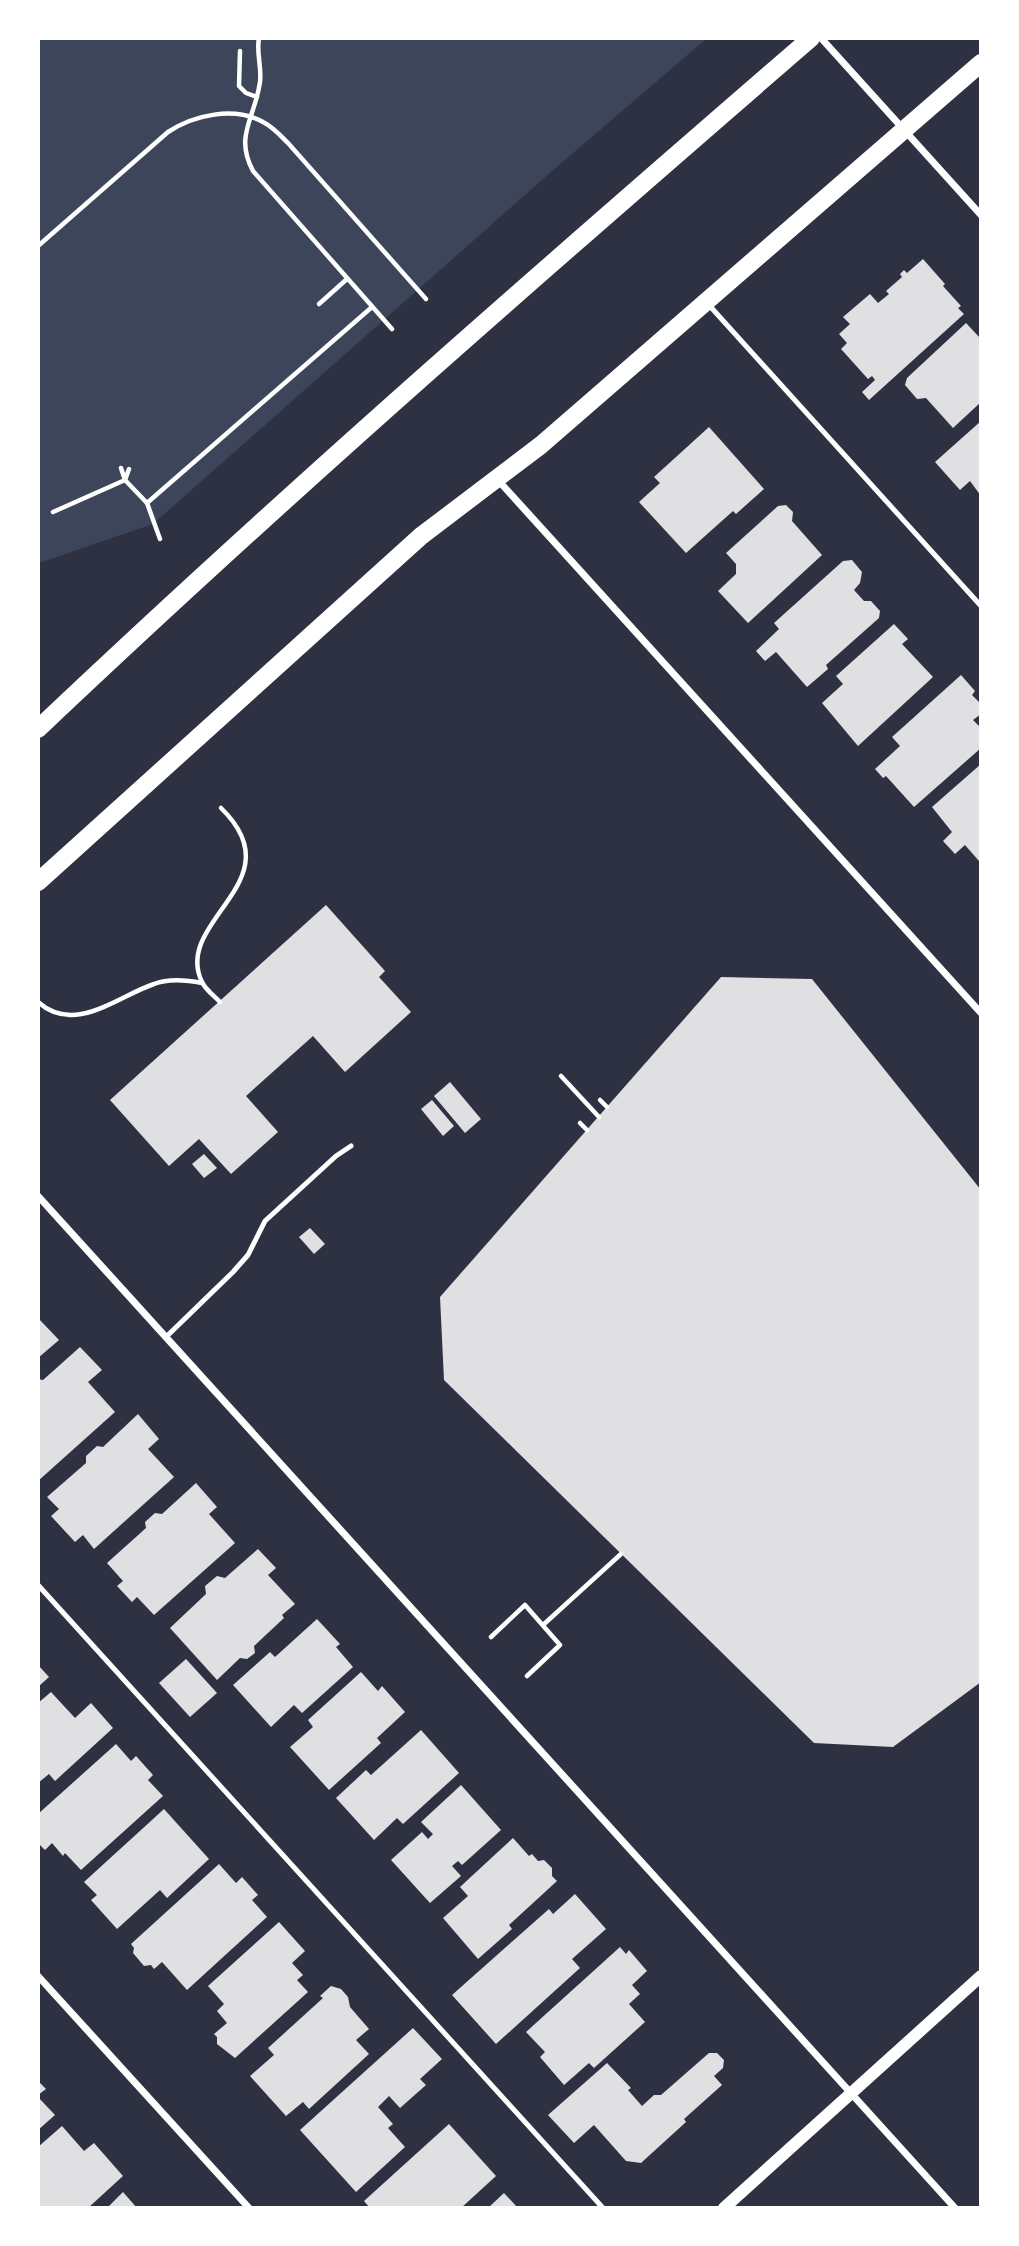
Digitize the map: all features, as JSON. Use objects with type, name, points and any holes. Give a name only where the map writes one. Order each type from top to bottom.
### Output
[{"type":"main road","points":[[38,729],[203,574],[432,368],[811,38]]},
{"type":"main road","points":[[38,882],[421,536],[541,445],[981,63]]},
{"type":"street","points":[[821,38],[981,215]]},
{"type":"street","points":[[496,479],[981,1013]]},
{"type":"street","points":[[38,1196],[955,2207]]},
{"type":"street","points":[[38,1976],[249,2207]]},
{"type":"street","points":[[724,2207],[981,1976]]},
{"type":"lane","points":[[705,302],[981,606]]},
{"type":"lane","points":[[166,1337],[233,1272],[247,1255],[265,1222],[336,1156],[351,1146]]},
{"type":"lane","points":[[38,1586],[603,2207]]},
{"type":"path","points":[[259,38],[261,70],[257,97],[243,141],[247,159],[254,171],[392,329]]},
{"type":"path","points":[[240,51],[239,86],[246,93],[257,97]]},
{"type":"path","points":[[38,246],[178,125],[211,115],[251,116],[273,128],[288,143],[426,299]]},
{"type":"path","points":[[319,304],[348,279]]},
{"type":"path","points":[[147,503],[372,307]]},
{"type":"path","points":[[121,468],[125,480],[147,503],[160,539]]},
{"type":"path","points":[[52,512],[125,480],[129,469]]},
{"type":"path","points":[[220,1002],[202,983],[196,959],[206,932],[243,878],[246,846],[236,822],[221,808]]},
{"type":"path","points":[[38,1003],[68,1016],[96,1012],[155,983],[186,979],[202,983]]},
{"type":"path","points":[[561,1076],[599,1116]]},
{"type":"path","points":[[600,1100],[607,1107]]},
{"type":"path","points":[[580,1123],[587,1130]]},
{"type":"path","points":[[543,1625],[621,1554]]},
{"type":"path","points":[[491,1637],[525,1605],[561,1645],[527,1676]]},
{"type":"shaded area","points":[[39,39],[706,39],[551,172],[153,524],[39,563]]},
{"type":"building","points":[[923,259],[945,284],[943,286],[961,306],[958,308],[964,314],[869,400],[862,392],[875,380],[872,376],[868,379],[841,349],[847,343],[839,334],[850,324],[843,317],[870,294],[878,303],[889,294],[886,291],[902,277],[900,274],[904,270],[907,273]]},
{"type":"building","points":[[966,323],[981,339],[981,402],[953,428],[926,398],[917,399],[905,385],[907,378]]},
{"type":"building","points":[[981,421],[981,496],[970,481],[960,490],[935,462]]},
{"type":"building","points":[[709,427],[764,489],[736,514],[733,511],[686,553],[639,502],[660,483],[654,477]]},
{"type":"building","points":[[786,505],[793,512],[792,521],[822,555],[748,623],[718,591],[736,574],[736,564],[726,553],[778,506]]},
{"type":"building","points":[[852,560],[862,572],[860,583],[854,590],[864,601],[871,601],[880,611],[879,618],[826,665],[828,669],[807,687],[776,652],[765,661],[756,651],[779,629],[774,623],[843,561]]},
{"type":"building","points":[[894,624],[908,639],[902,644],[933,677],[858,746],[822,703],[843,684],[836,676]]},
{"type":"building","points":[[961,675],[975,691],[972,695],[981,704],[981,714],[973,720],[981,728],[981,748],[914,807],[886,776],[883,778],[875,769],[900,746],[892,737]]},
{"type":"building","points":[[981,764],[979,861],[965,845],[955,854],[943,841],[952,832],[932,807]]},
{"type":"building","points":[[326,905],[385,971],[379,977],[411,1012],[345,1072],[313,1036],[246,1096],[278,1132],[231,1174],[199,1139],[169,1166],[110,1100]]},
{"type":"building","points":[[721,977],[812,979],[981,1190],[981,1682],[893,1747],[814,1743],[444,1380],[440,1297]]},
{"type":"building","points":[[450,1082],[481,1119],[465,1133],[434,1096]]},
{"type":"building","points":[[432,1100],[454,1126],[443,1136],[421,1109]]},
{"type":"building","points":[[204,1154],[217,1168],[204,1178],[192,1164]]},
{"type":"building","points":[[310,1228],[325,1244],[314,1254],[299,1237]]},
{"type":"building","points":[[38,1318],[59,1340],[38,1358]]},
{"type":"building","points":[[80,1347],[102,1370],[88,1382],[115,1412],[38,1481],[38,1379],[43,1380]]},
{"type":"building","points":[[138,1414],[159,1439],[148,1449],[174,1477],[94,1549],[83,1535],[75,1542],[51,1516],[59,1509],[47,1497],[86,1463],[86,1456],[97,1446],[103,1447]]},
{"type":"building","points":[[196,1483],[217,1507],[209,1514],[235,1543],[154,1615],[137,1597],[132,1602],[117,1586],[123,1581],[107,1563],[146,1528],[145,1522],[155,1513],[162,1514]]},
{"type":"building","points":[[258,1549],[276,1568],[268,1575],[295,1604],[254,1646],[255,1653],[247,1659],[240,1658],[217,1680],[170,1628],[206,1594],[205,1586],[217,1576],[225,1578]]},
{"type":"building","points":[[317,1619],[340,1644],[336,1647],[353,1667],[302,1713],[294,1705],[271,1727],[233,1685],[270,1652],[275,1657]]},
{"type":"building","points":[[186,1659],[217,1693],[190,1717],[159,1683]]},
{"type":"building","points":[[38,1665],[49,1677],[38,1687]]},
{"type":"building","points":[[361,1672],[378,1691],[382,1686],[405,1712],[377,1738],[381,1743],[329,1790],[290,1747],[313,1727],[308,1720]]},
{"type":"building","points":[[51,1692],[75,1718],[91,1703],[113,1728],[55,1781],[49,1774],[38,1783],[38,1703]]},
{"type":"building","points":[[421,1730],[459,1773],[403,1824],[397,1818],[374,1840],[336,1798],[366,1770],[371,1775]]},
{"type":"building","points":[[116,1744],[131,1761],[136,1756],[153,1775],[148,1780],[163,1796],[81,1870],[52,1843],[45,1850],[38,1843],[38,1814]]},
{"type":"building","points":[[461,1785],[501,1830],[462,1865],[458,1861],[452,1866],[461,1876],[430,1903],[391,1860],[422,1832],[428,1839],[433,1834],[421,1822]]},
{"type":"building","points":[[164,1809],[209,1859],[167,1898],[160,1890],[117,1929],[91,1900],[97,1895],[84,1882]]},
{"type":"building","points":[[513,1838],[529,1856],[532,1854],[538,1861],[544,1860],[552,1868],[552,1876],[557,1881],[509,1925],[512,1929],[478,1959],[443,1918],[468,1896],[460,1887]]},
{"type":"building","points":[[219,1864],[236,1883],[242,1877],[258,1895],[252,1900],[267,1917],[187,1990],[162,1962],[154,1969],[151,1965],[144,1966],[133,1953],[131,1944]]},
{"type":"building","points":[[575,1894],[606,1929],[572,1959],[580,1968],[496,2044],[452,1995],[549,1909],[553,1914]]},
{"type":"building","points":[[279,1922],[305,1951],[292,1963],[303,1975],[297,1980],[308,1992],[235,2058],[217,2044],[214,2034],[227,2023],[217,2011],[224,2004],[208,1986]]},
{"type":"building","points":[[620,1947],[626,1954],[629,1950],[647,1971],[632,1985],[640,1994],[629,2004],[645,2022],[594,2068],[589,2063],[564,2085],[540,2057],[545,2052],[526,2032]]},
{"type":"building","points":[[331,1986],[341,1989],[348,1997],[350,2007],[369,2029],[356,2040],[369,2054],[309,2109],[303,2102],[286,2116],[250,2076],[274,2055],[268,2048],[323,1998],[320,1996]]},
{"type":"building","points":[[413,2028],[442,2059],[420,2079],[426,2085],[400,2108],[389,2096],[378,2107],[393,2124],[388,2128],[405,2147],[356,2192],[300,2130]]},
{"type":"building","points":[[709,2053],[717,2053],[724,2060],[723,2068],[714,2076],[722,2085],[641,2163],[626,2161],[594,2125],[574,2143],[548,2115],[607,2063],[631,2088],[628,2090],[642,2106],[654,2095],[661,2095]]},
{"type":"building","points":[[38,2081],[46,2089],[38,2095]]},
{"type":"building","points":[[38,2097],[55,2115],[38,2130]]},
{"type":"building","points":[[449,2124],[496,2176],[461,2208],[370,2208],[364,2201]]},
{"type":"building","points":[[62,2126],[84,2151],[94,2143],[123,2176],[88,2208],[38,2208],[38,2147]]},
{"type":"building","points":[[123,2192],[137,2208],[107,2208]]},
{"type":"building","points":[[504,2193],[518,2208],[488,2208]]}]
